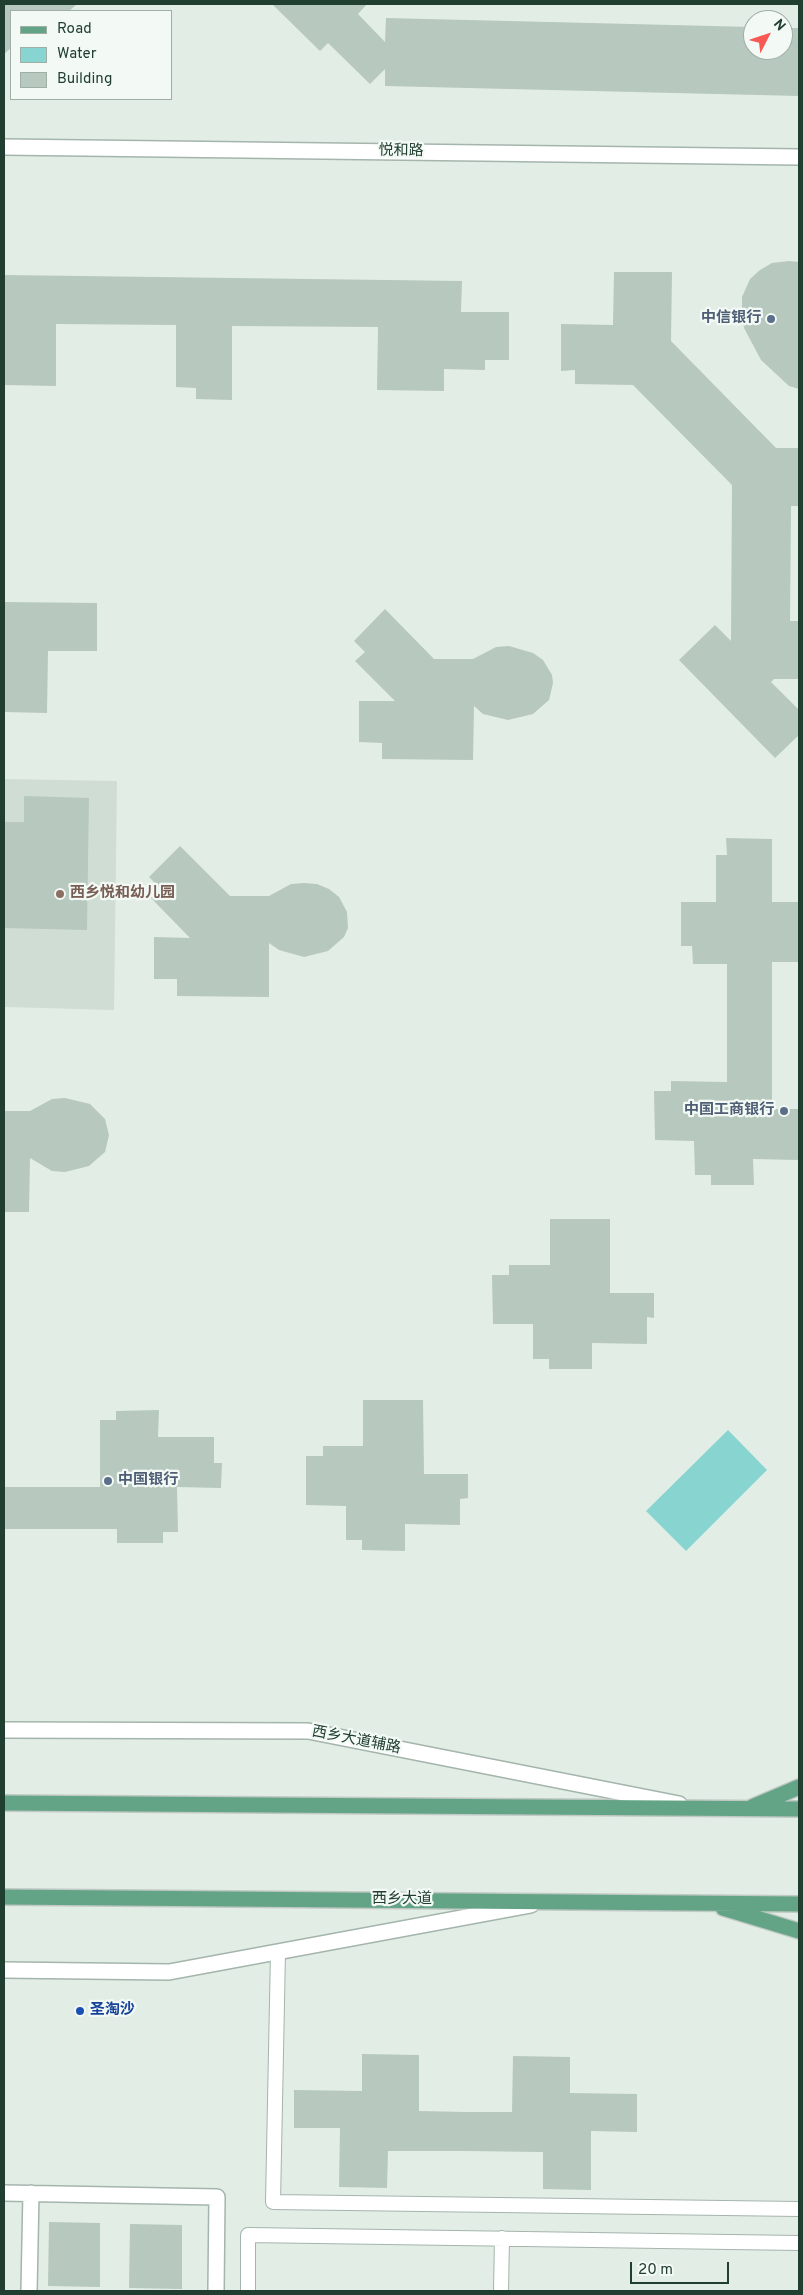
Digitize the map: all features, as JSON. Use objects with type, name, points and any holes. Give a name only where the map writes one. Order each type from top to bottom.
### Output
[{"type":"main road","points":[[747,1809],[799,1787]]},
{"type":"main road","points":[[4,1804],[799,1809]]},
{"type":"main road","name":"西乡大道","points":[[4,1897],[799,1904]]},
{"type":"main road","points":[[708,1903],[799,1931]]},
{"type":"street","name":"悦和路","points":[[4,147],[799,157]]},
{"type":"street","name":"西乡大道辅路","points":[[4,1730],[308,1731],[703,1809]]},
{"type":"street","points":[[4,1970],[169,1972],[552,1901]]},
{"type":"street","points":[[4,2192],[217,2197],[216,2291]]},
{"type":"street","points":[[29,2291],[32,2193]]},
{"type":"lane","points":[[278,1952],[273,2202],[799,2209]]},
{"type":"lane","points":[[248,2291],[248,2235],[799,2243]]},
{"type":"lane","points":[[501,2291],[502,2238]]},
{"type":"shaded area","name":"西乡悦和幼儿园","points":[[4,779],[117,781],[114,1010],[4,1007]]},
{"type":"water","points":[[728,1430],[767,1470],[686,1551],[646,1511]]},
{"type":"building","points":[[4,4],[77,4],[70,10],[10,10],[10,49],[4,54]]},
{"type":"building","points":[[272,4],[367,4],[358,14],[385,42],[386,18],[743,27],[743,60],[793,60],[793,28],[799,28],[799,96],[385,86],[385,69],[370,84],[328,43],[320,51]]},
{"type":"building","name":"中信银行","points":[[799,262],[799,389],[789,386],[761,360],[744,328],[742,311],[742,297],[750,279],[772,263]]},
{"type":"building","points":[[614,272],[672,272],[671,341],[776,448],[799,448],[799,506],[791,506],[790,621],[799,621],[799,679],[774,679],[771,682],[799,710],[799,735],[775,758],[679,660],[715,625],[731,641],[732,485],[633,385],[575,384],[575,370],[561,371],[561,324],[613,325]]},
{"type":"building","points":[[4,275],[462,281],[461,312],[509,312],[509,360],[485,360],[485,370],[444,369],[444,391],[377,390],[378,327],[232,326],[232,400],[196,399],[196,388],[176,387],[176,325],[56,324],[56,386],[4,385]]},
{"type":"building","points":[[4,602],[97,603],[97,651],[48,651],[47,713],[4,712]]},
{"type":"building","points":[[385,609],[434,659],[473,659],[496,647],[509,646],[533,653],[543,660],[552,675],[553,683],[549,700],[533,714],[508,720],[483,714],[474,706],[473,760],[382,759],[382,743],[359,742],[359,701],[395,701],[355,661],[365,652],[354,641]]},
{"type":"building","points":[[24,796],[89,798],[87,930],[4,928],[4,822],[24,822]]},
{"type":"building","points":[[726,838],[772,839],[772,902],[799,902],[799,962],[772,962],[772,1109],[799,1109],[799,1160],[753,1159],[754,1185],[711,1185],[711,1175],[695,1175],[694,1141],[655,1140],[654,1091],[671,1091],[671,1081],[727,1082],[727,964],[693,964],[692,946],[681,946],[681,902],[716,902],[716,855],[727,855]]},
{"type":"building","points":[[180,846],[230,896],[269,896],[291,884],[304,883],[317,884],[329,889],[339,897],[347,912],[348,928],[344,937],[328,951],[304,957],[279,950],[269,943],[269,997],[177,996],[177,979],[154,979],[154,937],[190,938],[151,898],[161,889],[149,877]]},
{"type":"building","points":[[65,1098],[90,1104],[105,1119],[109,1135],[105,1152],[89,1166],[65,1172],[52,1171],[30,1158],[29,1212],[4,1212],[4,1111],[30,1111],[52,1099]]},
{"type":"building","points":[[550,1219],[610,1219],[610,1293],[654,1293],[654,1318],[647,1317],[647,1344],[592,1343],[592,1369],[549,1369],[549,1359],[533,1359],[533,1324],[493,1324],[492,1275],[509,1275],[509,1265],[550,1265]]},
{"type":"building","points":[[363,1400],[423,1400],[424,1474],[468,1474],[468,1498],[460,1499],[460,1525],[405,1524],[405,1551],[362,1550],[362,1540],[346,1540],[346,1506],[306,1505],[306,1456],[323,1456],[323,1446],[363,1446]]},
{"type":"building","points":[[159,1410],[158,1437],[214,1437],[214,1463],[222,1463],[221,1488],[177,1487],[178,1532],[163,1532],[163,1543],[117,1543],[117,1529],[4,1529],[4,1487],[100,1487],[100,1420],[116,1420],[116,1411]]},
{"type":"building","points":[[362,2054],[419,2055],[419,2111],[465,2112],[512,2112],[513,2056],[570,2057],[570,2093],[637,2094],[637,2132],[591,2131],[591,2190],[543,2189],[543,2152],[465,2151],[388,2151],[387,2188],[339,2187],[340,2128],[294,2128],[294,2090],[362,2091]]},
{"type":"building","points":[[49,2222],[100,2223],[100,2287],[48,2286]]},
{"type":"building","points":[[130,2224],[182,2225],[182,2289],[129,2288]]},
{"type":"place","name":"中信银行","points":[[771,319]]},
{"type":"place","name":"西乡悦和幼儿园","points":[[60,894]]},
{"type":"place","name":"中国工商银行","points":[[784,1111]]},
{"type":"place","name":"中国银行","points":[[108,1481]]},
{"type":"place","name":"圣淘沙","points":[[80,2011]]}]
